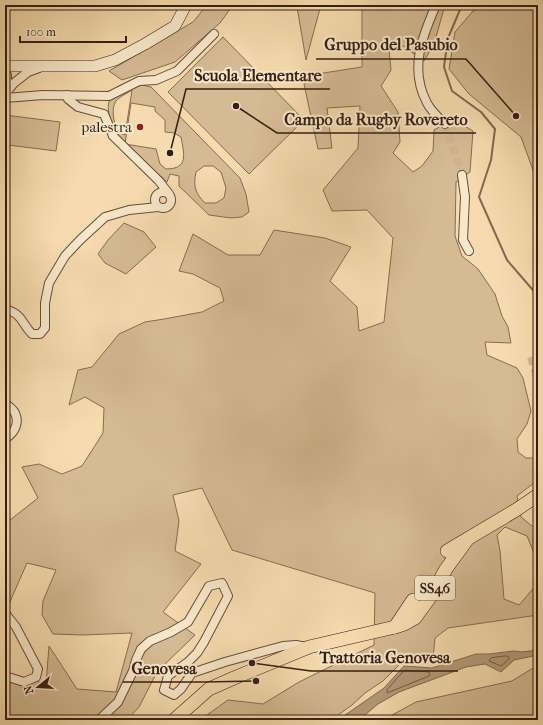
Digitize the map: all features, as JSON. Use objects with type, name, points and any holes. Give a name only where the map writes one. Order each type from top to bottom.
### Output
[{"type":"main road","points":[[7,70],[47,65],[95,66],[115,60],[175,26],[186,5]]},
{"type":"main road","name":"SS46","points":[[174,720],[209,689],[309,647],[395,628],[415,618],[431,596],[446,569],[467,540],[538,495]]},
{"type":"main road","points":[[447,550],[467,540]]},
{"type":"main road","name":"SS46","points":[[395,628],[413,600]]},
{"type":"street","points":[[435,7],[422,37],[417,64],[420,87],[427,104],[445,124]]},
{"type":"street","points":[[6,95],[109,96],[139,81],[156,80],[177,71],[214,34]]},
{"type":"street","points":[[6,95],[14,83],[28,72],[47,65]]},
{"type":"street","points":[[7,70],[14,83]]},
{"type":"street","points":[[6,95],[7,70]]},
{"type":"street","points":[[5,309],[18,314],[26,328],[32,334],[40,334],[45,328],[45,303],[49,283],[65,256],[80,240],[104,217],[129,210],[158,207],[164,208],[170,205],[171,200],[169,194],[159,181],[113,136],[104,114],[78,107],[68,100],[67,95]]},
{"type":"street","points":[[462,175],[465,197],[464,240],[469,252]]},
{"type":"street","points":[[158,207],[155,203],[156,195],[161,192],[169,194]]},
{"type":"street","points":[[5,404],[14,411],[16,427],[12,434],[5,439]]},
{"type":"street","points":[[99,720],[118,702],[141,649],[150,641],[171,632],[188,622],[210,586],[222,583],[228,596],[204,642],[188,662],[168,676],[164,690],[174,695],[182,689],[192,673],[225,662],[282,646],[296,645],[309,647]]},
{"type":"street","points":[[5,613],[16,627],[38,669],[36,677],[24,682],[5,676]]},
{"type":"shaded area","points":[[207,5],[233,5],[220,23],[175,62],[122,80],[109,71],[193,22]]},
{"type":"shaded area","points":[[297,5],[321,5],[306,60],[297,7]]},
{"type":"shaded area","points":[[349,5],[445,5],[434,44],[424,61],[403,46],[389,49],[391,70],[381,86],[398,112],[400,142],[393,153],[413,172],[422,166],[433,151],[434,130],[453,119],[473,131],[470,172],[456,182],[455,236],[462,256],[478,269],[495,294],[502,316],[508,327],[511,343],[485,342],[487,355],[517,368],[523,378],[531,411],[527,424],[517,439],[518,452],[526,458],[536,458],[538,462],[538,480],[517,496],[521,517],[538,531],[538,563],[527,536],[505,527],[497,535],[500,551],[504,599],[519,605],[538,583],[538,615],[448,628],[435,638],[433,658],[428,663],[403,661],[383,681],[365,693],[352,705],[338,715],[323,720],[200,720],[228,700],[263,704],[299,682],[374,645],[375,593],[232,550],[202,488],[173,495],[179,521],[175,551],[201,564],[163,612],[195,635],[157,672],[139,707],[127,720],[5,720],[5,672],[46,684],[49,646],[77,689],[116,692],[132,633],[83,635],[53,634],[42,615],[43,601],[56,570],[27,563],[5,613],[5,524],[38,498],[22,467],[39,464],[62,474],[82,466],[103,433],[104,408],[85,397],[69,405],[78,370],[92,367],[119,334],[145,322],[202,312],[224,301],[220,288],[193,274],[179,271],[193,234],[228,255],[260,255],[274,230],[325,238],[351,247],[330,281],[357,307],[359,331],[384,322],[393,238],[367,210],[332,211],[323,190],[358,148],[360,106],[327,108],[332,148],[318,149],[304,84],[317,74],[362,67],[362,8]]},
{"type":"shaded area","points":[[490,5],[538,5],[538,184],[521,137],[469,94],[449,69],[455,32],[473,11]]},
{"type":"shaded area","points":[[223,37],[304,120],[249,174],[168,92]]},
{"type":"shaded area","points":[[138,84],[151,87],[240,178],[246,194],[249,212],[242,217],[231,218],[209,215],[179,186],[179,176],[170,174],[167,182],[115,135],[108,107],[110,99]],"holes":[[[132,90],[125,135],[118,130],[114,120],[113,109],[116,101]],[[131,103],[155,107],[155,111],[165,120],[165,132],[174,133],[181,137],[184,155],[182,163],[173,168],[166,169],[160,164],[156,149],[125,144]],[[204,166],[213,166],[221,172],[226,188],[224,198],[216,203],[205,203],[199,196],[196,189],[196,172]]]},
{"type":"shaded area","points":[[5,115],[60,122],[56,151],[8,145],[9,139],[5,138]]},
{"type":"shaded area","points":[[124,223],[144,232],[156,247],[126,274],[105,263],[98,254],[108,240]]},
{"type":"shaded area","points":[[538,665],[538,720],[383,720],[416,702],[512,681]]},
{"type":"water","points":[[538,650],[538,655],[514,660],[501,672],[485,664],[466,667],[399,692],[378,704],[359,720],[338,720],[384,688],[404,666],[432,668],[476,654]]},
{"type":"waterway","points":[[462,5],[448,38],[444,67],[452,91],[481,112],[495,129],[491,160],[479,197],[507,260],[538,296]]},
{"type":"tunnel","points":[[445,124],[462,175]]},
{"type":"tunnel","points":[[531,357],[538,380]]},
{"type":"tunnel","points":[[413,600],[430,570],[447,551]]},
{"type":"place","name":"Campo da Rugby Rovereto","points":[[236,106]]},
{"type":"place","name":"Gruppo del Pasubio","points":[[516,116]]},
{"type":"place","name":"palestra","points":[[140,127]]},
{"type":"place","name":"Scuola Elementare","points":[[170,153]]},
{"type":"place","name":"Trattoria Genovesa","points":[[252,663]]},
{"type":"place","name":"Genovesa","points":[[256,681]]}]
